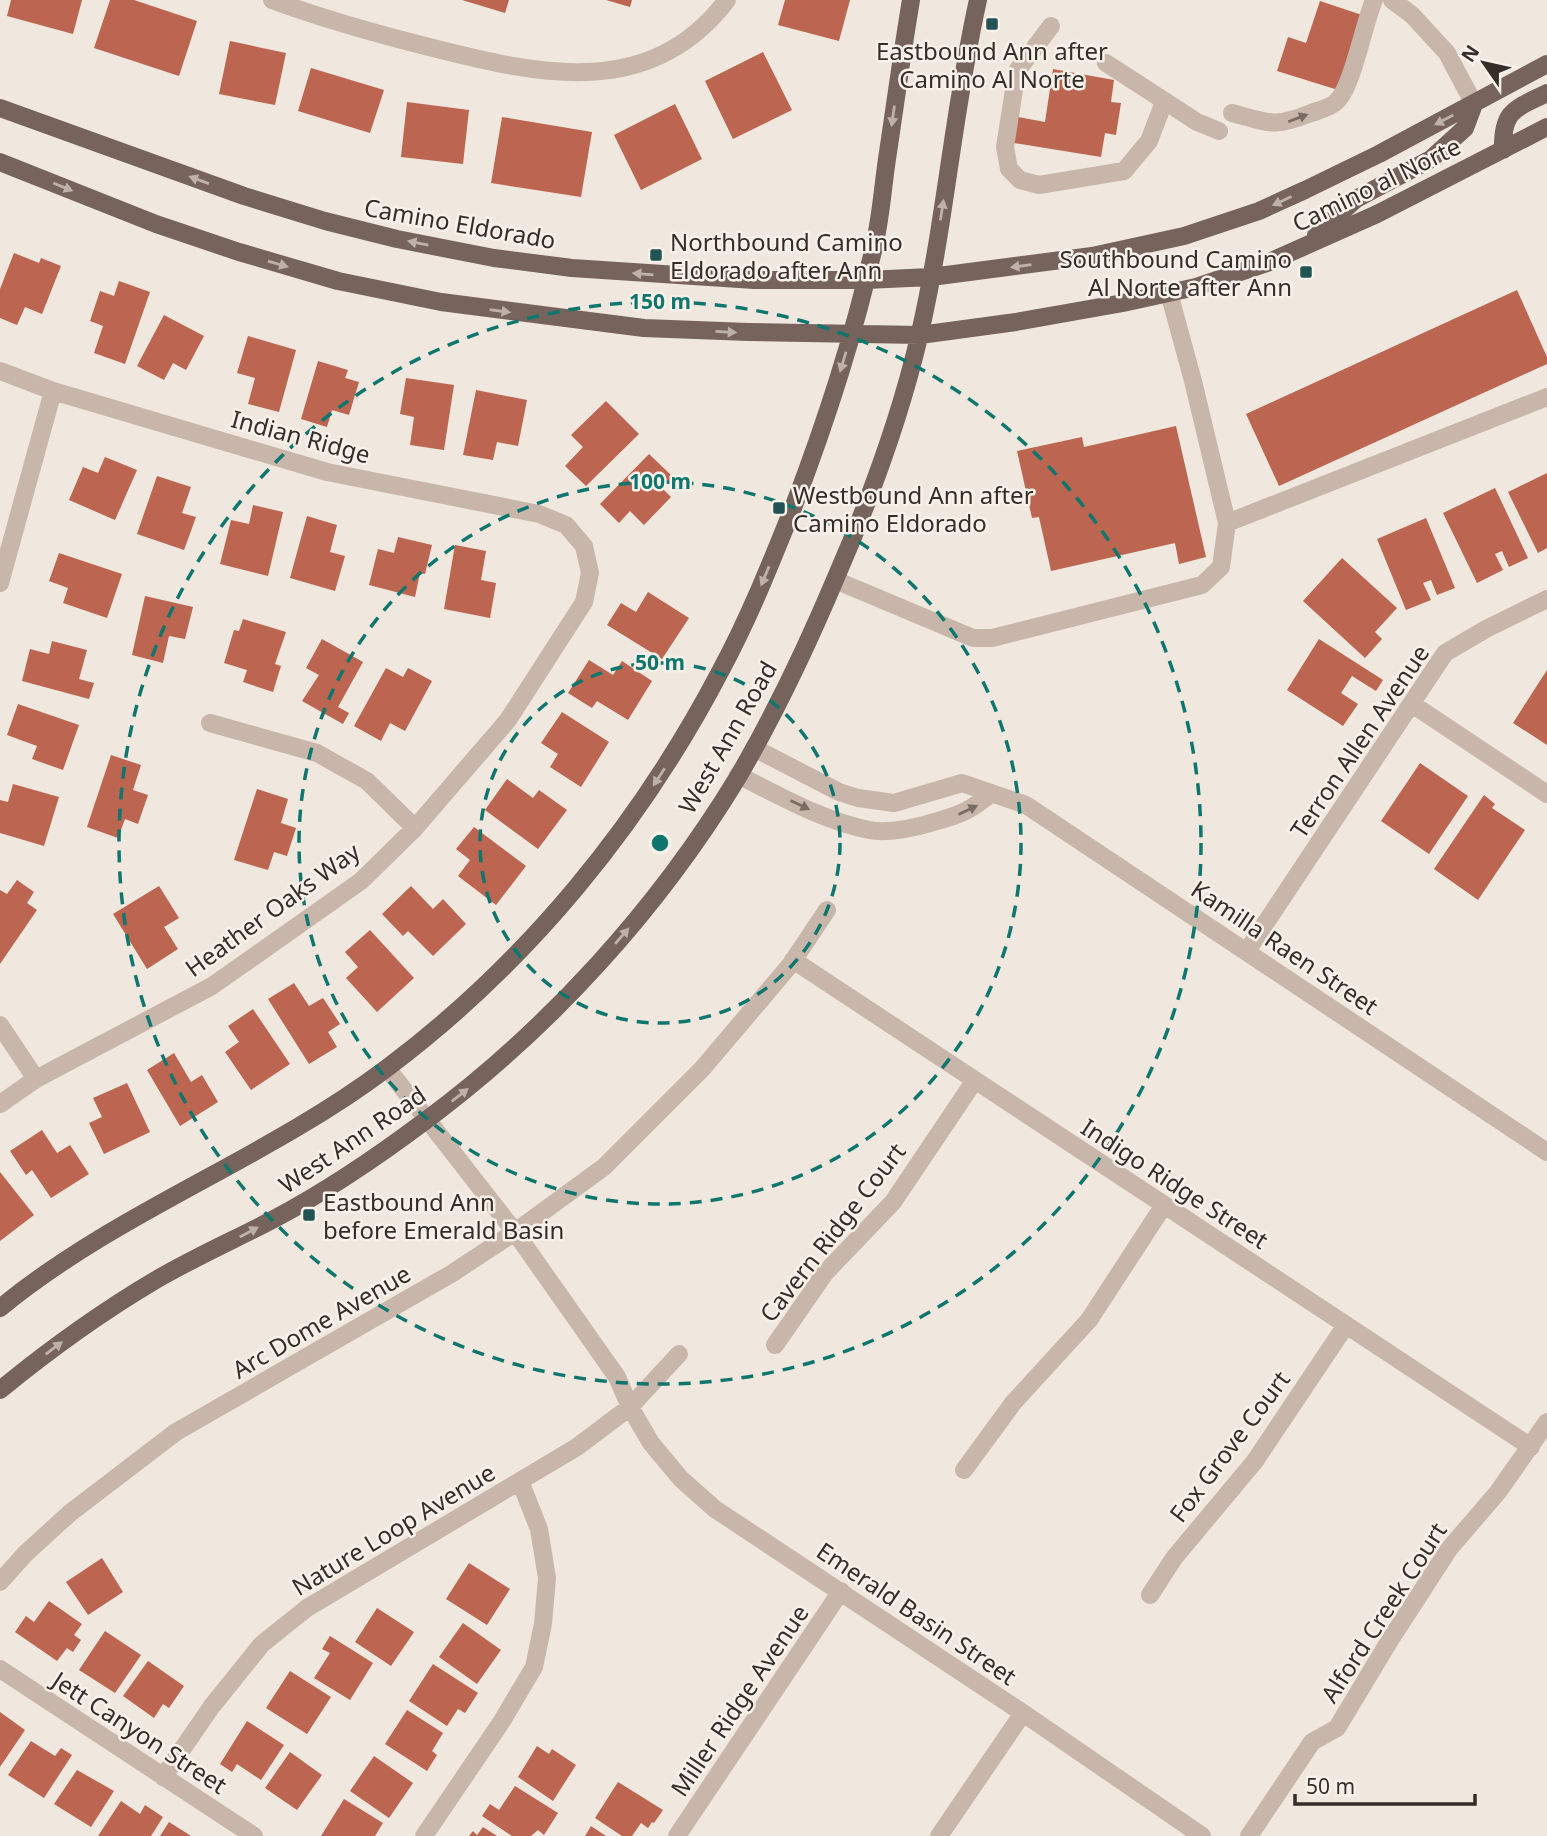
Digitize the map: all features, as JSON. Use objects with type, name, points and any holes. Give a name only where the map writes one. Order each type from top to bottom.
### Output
[{"type":"main road","name":"West Ann Road","points":[[0,1308],[90,1245],[294,1130],[387,1068],[475,994],[540,930],[609,847],[664,769],[722,670],[750,612],[817,447],[851,335],[876,239],[911,0]]},
{"type":"main road","name":"West Ann Road","points":[[0,1390],[83,1326],[120,1302],[199,1256],[316,1195],[428,1119],[534,1031],[595,966],[659,890],[738,775],[788,685],[835,580],[883,457],[920,335],[978,0]]},
{"type":"main road","name":"Camino al Norte","points":[[931,277],[1091,256],[1184,236],[1259,211],[1366,161],[1547,64]]},
{"type":"main road","points":[[1503,150],[1503,126],[1510,115],[1547,93]]},
{"type":"main road","points":[[1303,247],[1356,199],[1431,159],[1465,128],[1474,104]]},
{"type":"main road","name":"Camino Eldorado","points":[[0,108],[244,196],[325,221],[494,258],[654,275],[754,280],[931,277]]},
{"type":"main road","name":"Camino al Norte","points":[[851,335],[920,335],[1016,323],[1196,287],[1267,263],[1377,214],[1547,127]]},
{"type":"main road","points":[[0,162],[156,224],[239,252],[338,281],[441,303],[644,328],[851,335]]},
{"type":"street","points":[[272,0],[372,33],[480,60],[546,72],[582,74],[621,69],[650,59],[696,32],[727,0]]},
{"type":"street","points":[[1232,113],[1269,123],[1287,123],[1335,104],[1346,86],[1374,0]]},
{"type":"street","points":[[1392,0],[1412,15],[1447,53],[1474,104]]},
{"type":"street","points":[[1051,26],[1017,72],[1005,147],[1009,169],[1020,180],[1039,185],[1124,171],[1149,141],[1164,102]]},
{"type":"street","points":[[1106,63],[1197,122],[1219,131]]},
{"type":"street","points":[[835,580],[973,638],[992,638],[1202,585],[1221,567],[1227,523],[1169,293]]},
{"type":"street","name":"Indian Ridge","points":[[0,371],[53,391],[327,472],[539,514],[566,525],[584,546]]},
{"type":"street","points":[[0,583],[53,391]]},
{"type":"street","points":[[1227,523],[1547,397]]},
{"type":"street","name":"Heather Oaks Way","points":[[0,1104],[36,1079],[212,986],[361,881],[415,828],[508,720],[584,602],[590,573],[584,546]]},
{"type":"street","name":"Terron Allen Avenue","points":[[1247,951],[1445,653],[1547,599]]},
{"type":"street","points":[[1412,704],[1547,794]]},
{"type":"street","points":[[210,723],[317,753],[367,782],[415,828]]},
{"type":"street","name":"Kamilla Raen Street","points":[[754,748],[839,792],[858,798],[894,803],[962,783],[1026,805],[1547,1152]]},
{"type":"street","points":[[738,775],[810,810],[871,831],[909,828],[942,820],[973,810],[991,793]]},
{"type":"street","points":[[930,792],[942,820]]},
{"type":"street","name":"Arc Dome Avenue","points":[[0,1582],[25,1554],[70,1513],[176,1432],[451,1274],[515,1232],[604,1167],[702,1069],[793,960],[827,910]]},
{"type":"street","name":"Indigo Ridge Street","points":[[793,960],[1531,1447]]},
{"type":"street","points":[[0,1025],[36,1079]]},
{"type":"street","name":"Emerald Basin Street","points":[[387,1068],[515,1232],[617,1377],[630,1407],[652,1443],[681,1479],[715,1509],[1023,1713],[1202,1836]]},
{"type":"street","name":"Cavern Ridge Court","points":[[775,1345],[825,1273],[893,1202],[975,1080]]},
{"type":"street","points":[[964,1470],[1013,1403],[1088,1320],[1164,1205]]},
{"type":"street","name":"Fox Grove Court","points":[[1150,1595],[1174,1558],[1255,1461],[1346,1325]]},
{"type":"street","name":"Nature Loop Avenue","points":[[163,1777],[212,1706],[262,1644],[307,1608],[577,1447],[630,1407],[678,1354]]},
{"type":"street","name":"Alford Creek Court","points":[[1249,1836],[1312,1742],[1337,1728],[1449,1549],[1498,1492],[1547,1422]]},
{"type":"street","points":[[424,1836],[502,1721],[534,1667],[543,1624],[547,1578],[539,1529],[520,1481]]},
{"type":"street","name":"Miller Ridge Avenue","points":[[677,1836],[841,1591]]},
{"type":"street","name":"Jett Canyon Street","points":[[0,1669],[254,1836]]},
{"type":"street","points":[[939,1836],[1023,1713]]},
{"type":"building","points":[[11,0],[82,0],[73,34],[7,16]]},
{"type":"building","points":[[110,0],[134,0],[197,21],[179,76],[94,48]]},
{"type":"building","points":[[462,0],[509,0],[505,13]]},
{"type":"building","points":[[606,0],[632,0],[630,7]]},
{"type":"building","points":[[785,0],[850,0],[839,41],[778,25]]},
{"type":"building","points":[[1320,1],[1362,15],[1338,90],[1277,71],[1288,37],[1306,43]]},
{"type":"building","points":[[230,41],[286,53],[275,105],[219,94]]},
{"type":"building","points":[[763,52],[792,110],[733,139],[705,81]]},
{"type":"building","points":[[311,68],[384,90],[370,133],[298,111]]},
{"type":"building","points":[[1053,69],[1114,80],[1111,102],[1121,103],[1116,135],[1105,133],[1101,157],[1014,143],[1018,117],[1045,122]]},
{"type":"building","points":[[407,102],[469,110],[463,164],[401,157]]},
{"type":"building","points":[[675,104],[702,159],[641,190],[614,135]]},
{"type":"building","points":[[502,117],[592,132],[581,197],[491,183]]},
{"type":"building","points":[[14,253],[39,263],[41,258],[61,266],[42,314],[25,307],[17,325],[0,318],[0,289]]},
{"type":"building","points":[[119,281],[150,292],[125,364],[94,353],[103,326],[90,321],[100,291],[114,296]]},
{"type":"building","points":[[1517,290],[1547,357],[1547,364],[1279,486],[1246,414]]},
{"type":"building","points":[[164,315],[204,336],[186,370],[173,363],[164,380],[137,366]]},
{"type":"building","points":[[248,336],[296,350],[279,412],[248,404],[255,378],[237,373]]},
{"type":"building","points":[[318,361],[348,370],[345,378],[359,382],[349,415],[332,410],[327,427],[301,419]]},
{"type":"building","points":[[406,378],[454,385],[444,450],[410,445],[414,417],[400,414]]},
{"type":"building","points":[[476,390],[527,400],[518,446],[497,442],[493,460],[463,455]]},
{"type":"building","points":[[606,401],[639,434],[586,486],[565,466],[583,447],[571,435]]},
{"type":"building","points":[[1176,426],[1206,557],[1179,564],[1175,543],[1051,571],[1039,517],[1032,518],[1017,451],[1082,437],[1084,447]]},
{"type":"building","points":[[649,454],[673,477],[662,488],[671,497],[644,525],[630,511],[619,523],[600,504]]},
{"type":"building","points":[[105,457],[137,470],[115,520],[69,500],[83,467],[98,473]]},
{"type":"building","points":[[1547,473],[1547,548],[1538,553],[1508,492]]},
{"type":"building","points":[[157,476],[191,487],[182,513],[196,517],[184,550],[137,534]]},
{"type":"building","points":[[1495,488],[1528,558],[1509,567],[1502,551],[1495,554],[1503,570],[1477,583],[1443,513]]},
{"type":"building","points":[[253,505],[283,512],[268,576],[220,564],[231,520],[249,524]]},
{"type":"building","points":[[307,516],[337,525],[330,552],[345,556],[335,591],[290,578]]},
{"type":"building","points":[[1426,518],[1455,588],[1437,595],[1431,580],[1423,583],[1431,600],[1406,610],[1377,539]]},
{"type":"building","points":[[398,537],[432,545],[425,574],[420,573],[415,597],[369,585],[378,549],[394,553]]},
{"type":"building","points":[[455,545],[486,551],[481,580],[496,583],[490,618],[444,609]]},
{"type":"building","points":[[59,553],[122,574],[107,618],[63,603],[68,588],[49,581]]},
{"type":"building","points":[[1342,558],[1397,608],[1375,632],[1382,639],[1365,658],[1303,601]]},
{"type":"building","points":[[648,592],[689,618],[662,659],[607,625],[621,603],[636,612]]},
{"type":"building","points":[[145,596],[193,607],[185,639],[169,636],[163,663],[132,655]]},
{"type":"building","points":[[243,619],[286,632],[275,664],[281,666],[273,692],[243,682],[247,670],[224,663],[234,630],[239,631]]},
{"type":"building","points":[[322,639],[363,662],[338,707],[349,713],[343,724],[302,701],[319,675],[306,668]]},
{"type":"building","points":[[1319,639],[1383,680],[1376,691],[1352,676],[1341,693],[1358,704],[1343,726],[1287,690]]},
{"type":"building","points":[[52,641],[87,650],[79,679],[94,683],[89,699],[22,681],[30,649],[49,654]]},
{"type":"building","points":[[589,660],[613,675],[622,661],[652,681],[628,720],[597,701],[592,708],[568,693]]},
{"type":"building","points":[[386,668],[403,677],[408,668],[432,681],[405,731],[390,723],[381,741],[354,726]]},
{"type":"building","points":[[1547,670],[1547,745],[1513,723]]},
{"type":"building","points":[[18,704],[79,725],[63,770],[32,759],[37,746],[7,735]]},
{"type":"building","points":[[562,712],[609,742],[581,787],[550,767],[558,754],[541,743]]},
{"type":"building","points":[[111,755],[141,765],[133,790],[148,795],[138,824],[125,819],[118,838],[87,827]]},
{"type":"building","points":[[1420,763],[1468,796],[1429,854],[1381,821]]},
{"type":"building","points":[[507,779],[533,798],[539,790],[567,810],[538,849],[485,810]]},
{"type":"building","points":[[13,784],[59,797],[44,846],[0,833],[0,800],[8,802]]},
{"type":"building","points":[[257,789],[288,799],[281,823],[296,828],[287,856],[274,852],[268,870],[234,860]]},
{"type":"building","points":[[1484,795],[1495,804],[1492,808],[1525,830],[1478,900],[1434,869]]},
{"type":"building","points":[[474,827],[526,866],[496,905],[458,876],[470,860],[456,849]]},
{"type":"building","points":[[17,880],[34,892],[27,903],[37,910],[0,964],[0,890],[7,894]]},
{"type":"building","points":[[159,886],[179,918],[164,927],[178,949],[147,969],[113,914]]},
{"type":"building","points":[[411,886],[433,909],[443,899],[466,924],[433,956],[408,931],[403,936],[382,914]]},
{"type":"building","points":[[370,930],[414,978],[377,1012],[346,978],[358,967],[345,952]]},
{"type":"building","points":[[294,983],[309,1006],[323,998],[340,1024],[328,1032],[337,1047],[309,1064],[268,999]]},
{"type":"building","points":[[253,1009],[290,1064],[251,1090],[225,1052],[239,1042],[228,1026]]},
{"type":"building","points":[[174,1053],[191,1082],[202,1075],[218,1102],[180,1126],[147,1070]]},
{"type":"building","points":[[127,1083],[150,1132],[104,1154],[89,1123],[102,1117],[93,1098]]},
{"type":"building","points":[[42,1130],[57,1153],[70,1145],[89,1174],[51,1198],[32,1170],[26,1175],[10,1151]]},
{"type":"building","points":[[0,1172],[34,1215],[0,1241]]},
{"type":"building","points":[[102,1558],[123,1592],[88,1615],[66,1582]]},
{"type":"building","points":[[469,1563],[510,1589],[487,1625],[446,1599]]},
{"type":"building","points":[[49,1601],[82,1624],[74,1635],[81,1640],[73,1652],[67,1648],[57,1661],[15,1632],[26,1616],[34,1622]]},
{"type":"building","points":[[377,1608],[414,1632],[391,1666],[355,1642]]},
{"type":"building","points":[[463,1623],[501,1650],[477,1684],[439,1657]]},
{"type":"building","points":[[105,1631],[141,1655],[115,1693],[79,1670]]},
{"type":"building","points":[[330,1636],[373,1663],[350,1700],[314,1678],[330,1653],[322,1649]]},
{"type":"building","points":[[148,1661],[184,1686],[169,1708],[163,1704],[154,1718],[123,1696]]},
{"type":"building","points":[[433,1664],[478,1693],[465,1713],[458,1709],[447,1726],[409,1701]]},
{"type":"building","points":[[290,1671],[331,1697],[307,1734],[266,1708]]},
{"type":"building","points":[[407,1710],[443,1733],[432,1751],[437,1755],[427,1771],[385,1744]]},
{"type":"building","points":[[0,1712],[25,1730],[0,1767]]},
{"type":"building","points":[[247,1721],[284,1745],[261,1780],[237,1764],[232,1772],[220,1764]]},
{"type":"building","points":[[31,1741],[55,1756],[61,1748],[72,1755],[44,1798],[8,1775]]},
{"type":"building","points":[[537,1746],[549,1754],[552,1749],[576,1765],[553,1801],[518,1777]]},
{"type":"building","points":[[290,1752],[322,1775],[297,1810],[265,1788]]},
{"type":"building","points":[[374,1756],[413,1783],[389,1818],[350,1791]]},
{"type":"building","points":[[77,1770],[114,1791],[91,1827],[54,1804]]},
{"type":"building","points":[[618,1782],[663,1810],[648,1828],[641,1823],[632,1836],[622,1836],[595,1818]]},
{"type":"building","points":[[515,1786],[558,1813],[544,1835],[538,1830],[531,1836],[512,1836],[482,1816],[490,1804],[499,1810]]},
{"type":"building","points":[[344,1799],[383,1823],[375,1836],[321,1836]]},
{"type":"building","points":[[121,1801],[140,1814],[145,1805],[163,1817],[151,1836],[98,1836]]},
{"type":"building","points":[[169,1822],[191,1836],[160,1836]]},
{"type":"building","points":[[591,1826],[606,1836],[585,1836]]},
{"type":"building","points":[[483,1827],[497,1836],[469,1836],[473,1831],[477,1835]]},
{"type":"place","name":"Eastbound Ann after Camino Al Norte","points":[[992,24]]},
{"type":"place","name":"Northbound Camino Eldorado after Ann","points":[[656,255]]},
{"type":"place","name":"Southbound Camino Al Norte after Ann","points":[[1306,272]]},
{"type":"place","name":"Westbound Ann after Camino Eldorado","points":[[779,508]]},
{"type":"place","name":"Eastbound Ann before Emerald Basin","points":[[309,1215]]}]
